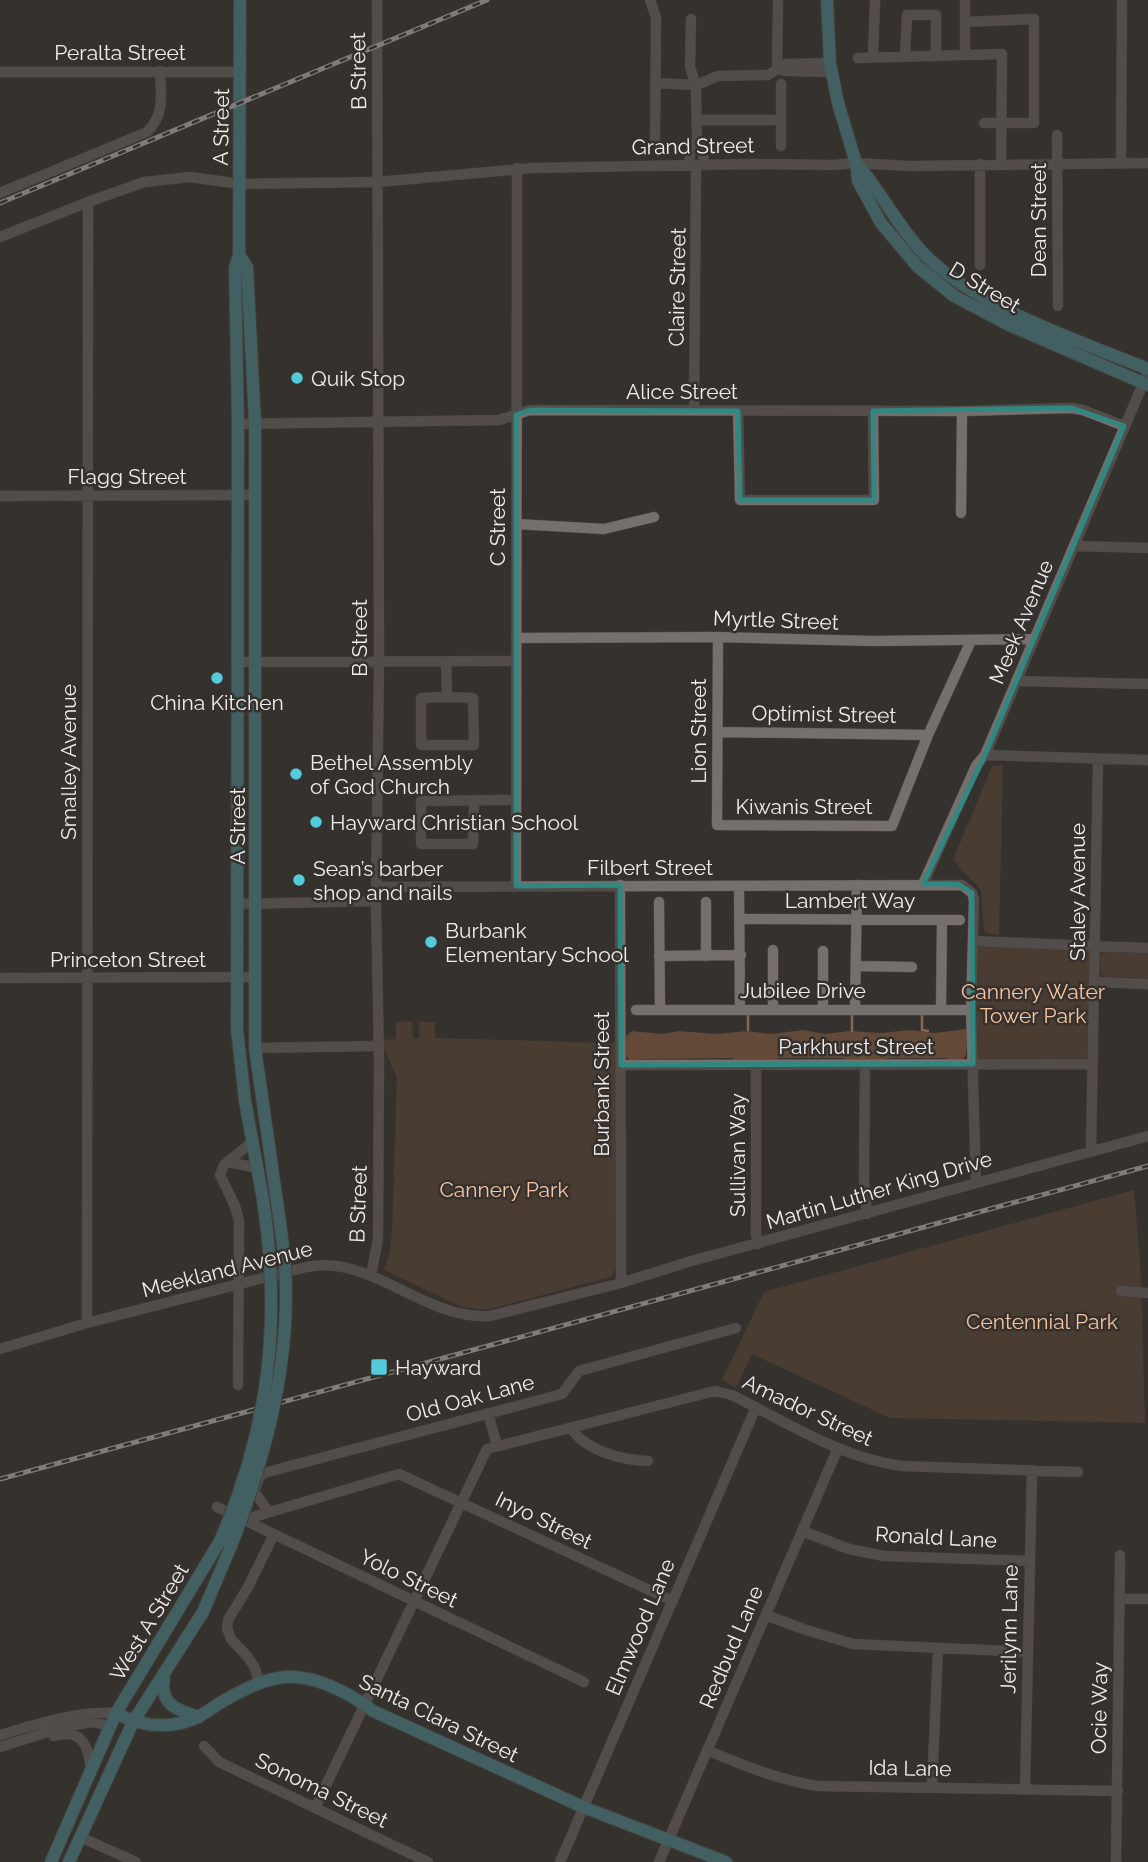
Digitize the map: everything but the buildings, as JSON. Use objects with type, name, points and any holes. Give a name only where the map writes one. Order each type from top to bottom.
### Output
[{"type":"main road","name":"A Street","points":[[240,0],[239,255],[235,268],[239,662],[238,1041],[270,1244],[273,1302],[270,1397]]},
{"type":"main road","name":"D Street","points":[[827,0],[831,67],[856,163],[874,183],[893,217],[926,256],[962,286],[1147,377]]},
{"type":"main road","name":"A Street","points":[[239,255],[247,267],[255,423],[255,1048],[283,1244],[286,1297],[270,1397]]},
{"type":"main road","name":"West A Street","points":[[69,1862],[133,1722],[203,1612],[270,1397]]},
{"type":"main road","name":"West A Street","points":[[51,1862],[116,1713],[226,1544]]},
{"type":"main road","points":[[166,1673],[162,1690],[168,1701],[179,1711],[199,1717]]},
{"type":"main road","name":"Santa Clara Street","points":[[133,1722],[148,1725],[173,1724],[199,1717],[217,1704],[259,1684],[285,1677],[305,1679],[324,1684],[404,1726],[418,1730],[583,1807],[726,1862]]},
{"type":"main road","points":[[116,1713],[133,1722]]},
{"type":"main road","points":[[110,1726],[133,1722]]},
{"type":"street","name":"B Street","points":[[371,1275],[378,1239],[379,1046],[376,901],[379,662],[377,0]]},
{"type":"street","points":[[650,0],[656,18],[655,142]]},
{"type":"street","points":[[777,68],[778,0]]},
{"type":"street","points":[[873,57],[875,0]]},
{"type":"street","points":[[965,0],[965,55]]},
{"type":"street","points":[[1121,163],[1122,0]]},
{"type":"street","points":[[905,56],[907,15],[936,15],[936,55]]},
{"type":"street","name":"Claire Street","points":[[691,19],[690,67],[695,85],[697,139],[702,146],[696,165],[694,410]]},
{"type":"street","points":[[965,22],[1034,19],[1034,123],[984,123]]},
{"type":"street","points":[[858,58],[1002,54],[1001,164]]},
{"type":"street","points":[[655,83],[695,85],[718,76],[768,75],[785,64],[831,67]]},
{"type":"street","points":[[0,193],[147,132],[156,124],[160,115],[160,71]]},
{"type":"street","name":"Peralta Street","points":[[0,72],[241,72]]},
{"type":"street","points":[[781,84],[781,146]]},
{"type":"street","points":[[697,120],[781,120]]},
{"type":"street","name":"Dean Street","points":[[1057,135],[1058,306]]},
{"type":"street","name":"Grand Street","points":[[0,237],[144,182],[190,177],[240,184],[379,182],[517,168],[856,163],[911,166],[1148,163]]},
{"type":"street","points":[[980,164],[980,265]]},
{"type":"street","name":"C Street","points":[[516,886],[517,168]]},
{"type":"street","name":"Smalley Avenue","points":[[88,202],[88,1323]]},
{"type":"street","name":"Meek Avenue","points":[[923,884],[976,766],[985,755],[1147,377]]},
{"type":"street","name":"Alice Street","points":[[238,424],[499,420],[530,410],[962,411],[1072,408],[1124,426]]},
{"type":"street","points":[[738,411],[740,500],[874,500],[873,411]]},
{"type":"street","points":[[961,513],[962,411]]},
{"type":"street","name":"Flagg Street","points":[[0,496],[255,495]]},
{"type":"street","points":[[516,524],[604,529],[654,517]]},
{"type":"street","points":[[1075,546],[1148,548]]},
{"type":"street","name":"Myrtle Street","points":[[516,638],[718,637],[838,641],[1034,639]]},
{"type":"street","name":"Lion Street","points":[[717,825],[718,637]]},
{"type":"street","points":[[928,735],[971,641]]},
{"type":"street","points":[[446,661],[447,697]]},
{"type":"street","points":[[239,662],[516,661]]},
{"type":"street","points":[[1016,681],[1148,684]]},
{"type":"street","points":[[447,697],[473,698],[474,746],[421,745],[421,698],[447,697]]},
{"type":"street","name":"Optimist Street","points":[[719,732],[928,735]]},
{"type":"street","name":"Kiwanis Street","points":[[717,825],[892,826],[928,735]]},
{"type":"street","points":[[985,755],[1148,760]]},
{"type":"street","name":"Staley Avenue","points":[[1091,1151],[1098,759]]},
{"type":"street","points":[[474,801],[474,844],[421,844],[421,801],[516,800]]},
{"type":"street","name":"Filbert Street","points":[[377,887],[958,884],[972,893],[973,941]]},
{"type":"street","name":"Burbank Street","points":[[620,885],[621,1283]]},
{"type":"street","points":[[855,1008],[858,966],[857,885]]},
{"type":"street","points":[[739,886],[740,1010]]},
{"type":"street","points":[[238,904],[376,901]]},
{"type":"street","points":[[659,902],[660,1009]]},
{"type":"street","points":[[706,902],[706,956]]},
{"type":"street","name":"Lambert Way","points":[[740,919],[960,920]]},
{"type":"street","points":[[941,1010],[942,919]]},
{"type":"street","points":[[976,1183],[971,1010],[973,941],[1148,948]]},
{"type":"street","points":[[773,950],[773,1009]]},
{"type":"street","points":[[823,951],[823,1010]]},
{"type":"street","points":[[659,956],[741,956]]},
{"type":"street","points":[[858,966],[912,967]]},
{"type":"street","name":"Princeton Street","points":[[0,978],[255,978]]},
{"type":"street","points":[[1095,982],[1148,984]]},
{"type":"street","name":"Jubilee Drive","points":[[636,1010],[971,1010]]},
{"type":"street","points":[[255,1048],[379,1046]]},
{"type":"street","name":"Parkhurst Street","points":[[621,1065],[1091,1064]]},
{"type":"street","name":"Sullivan Way","points":[[756,1066],[758,1244]]},
{"type":"street","points":[[865,1066],[864,1180],[867,1214]]},
{"type":"street","name":"Martin Luther King Drive","points":[[621,1283],[688,1262],[1148,1136]]},
{"type":"street","points":[[238,1385],[239,1221],[220,1175],[224,1165],[252,1142]]},
{"type":"street","points":[[229,1162],[257,1168]]},
{"type":"street","name":"Meekland Avenue","points":[[0,1349],[88,1323],[306,1267],[324,1265],[356,1269],[437,1308],[475,1317],[542,1304],[621,1283]]},
{"type":"street","points":[[1121,1291],[1148,1293]]},
{"type":"street","name":"Old Oak Lane","points":[[243,1520],[260,1476],[264,1473],[562,1394],[579,1371],[736,1328]]},
{"type":"street","name":"Amador Street","points":[[492,1448],[715,1391],[732,1395],[838,1448],[882,1463],[1078,1472]]},
{"type":"street","name":"Elmwood Lane","points":[[560,1862],[756,1407]]},
{"type":"street","points":[[315,1808],[462,1502],[492,1448],[488,1413]]},
{"type":"street","points":[[571,1428],[579,1438],[606,1452],[625,1459],[648,1461]]},
{"type":"street","name":"Redbud Lane","points":[[659,1862],[838,1448]]},
{"type":"street","name":"Jerilynn Lane","points":[[1025,1790],[1032,1470]]},
{"type":"street","name":"Inyo Street","points":[[268,1511],[399,1475],[673,1601]]},
{"type":"street","points":[[243,1520],[268,1511],[254,1491]]},
{"type":"street","name":"Yolo Street","points":[[217,1507],[584,1682]]},
{"type":"street","name":"Ronald Lane","points":[[802,1531],[849,1549],[884,1556],[1030,1561]]},
{"type":"street","points":[[259,1684],[255,1668],[231,1639],[227,1628],[228,1620],[274,1534]]},
{"type":"street","name":"Ocie Way","points":[[1116,1862],[1120,1555]]},
{"type":"street","points":[[1120,1599],[1148,1599]]},
{"type":"street","points":[[766,1615],[853,1644],[1027,1652]]},
{"type":"street","points":[[932,1787],[938,1649]]},
{"type":"street","points":[[0,1735],[74,1715],[116,1713]]},
{"type":"street","points":[[0,1747],[46,1731],[93,1722],[110,1726]]},
{"type":"street","points":[[12,1743],[60,1734],[74,1735],[83,1740],[91,1769]]},
{"type":"street","name":"Sonoma Street","points":[[204,1746],[219,1762],[428,1862]]},
{"type":"street","name":"Ida Lane","points":[[707,1750],[790,1782],[818,1786],[1118,1791]]},
{"type":"street","points":[[80,1837],[136,1862]]},
{"type":"highlighted area","points":[[1072,408],[1124,426],[985,755],[923,884],[958,884],[972,893],[973,1064],[621,1065],[620,885],[516,886],[516,415],[530,410],[738,411],[740,500],[874,500],[873,411]]},
{"type":"green space","points":[[1003,765],[999,935],[989,934],[984,930],[981,890],[953,860],[992,766]]},
{"type":"green space","name":"Cannery Water Tower Park","points":[[977,948],[1090,950],[1090,1052],[1087,1058],[977,1058]]},
{"type":"green space","points":[[1102,953],[1148,953],[1148,978],[1101,975],[1100,959]]},
{"type":"green space","name":"Cannery Park","points":[[412,1021],[413,1039],[419,1038],[419,1022],[435,1022],[435,1038],[616,1043],[616,1268],[611,1277],[486,1310],[462,1307],[384,1270],[390,1252],[392,1229],[397,1077],[380,1040],[396,1039],[396,1022]]},
{"type":"green space","points":[[967,1029],[966,1056],[960,1061],[949,1061],[946,1058],[847,1061],[844,1058],[778,1058],[774,1061],[737,1061],[733,1058],[631,1061],[625,1055],[625,1037],[632,1031],[716,1034],[747,1031],[771,1034],[803,1030],[825,1034],[910,1030],[934,1033]]},
{"type":"green space","name":"Centennial Park","points":[[1134,1190],[1141,1275],[1145,1423],[890,1418],[752,1354],[736,1388],[722,1380],[764,1292]]},
{"type":"waterway","points":[[922,1013],[922,1030],[928,1031]]},
{"type":"waterway","points":[[748,1014],[748,1030]]},
{"type":"waterway","points":[[852,1014],[852,1031]]},
{"type":"railway","points":[[0,203],[487,0]]},
{"type":"railway","points":[[0,1479],[1148,1166]]},
{"type":"place","name":"Quik Stop","points":[[297,378]]},
{"type":"place","name":"China Kitchen","points":[[217,678]]},
{"type":"place","name":"Bethel Assembly of God Church","points":[[296,774]]},
{"type":"place","name":"Hayward Christian School","points":[[316,822]]},
{"type":"place","name":"Sean’s barber shop and nails","points":[[299,880]]},
{"type":"place","name":"Burbank Elementary School","points":[[431,942]]},
{"type":"place","name":"Hayward","points":[[379,1367]]}]
